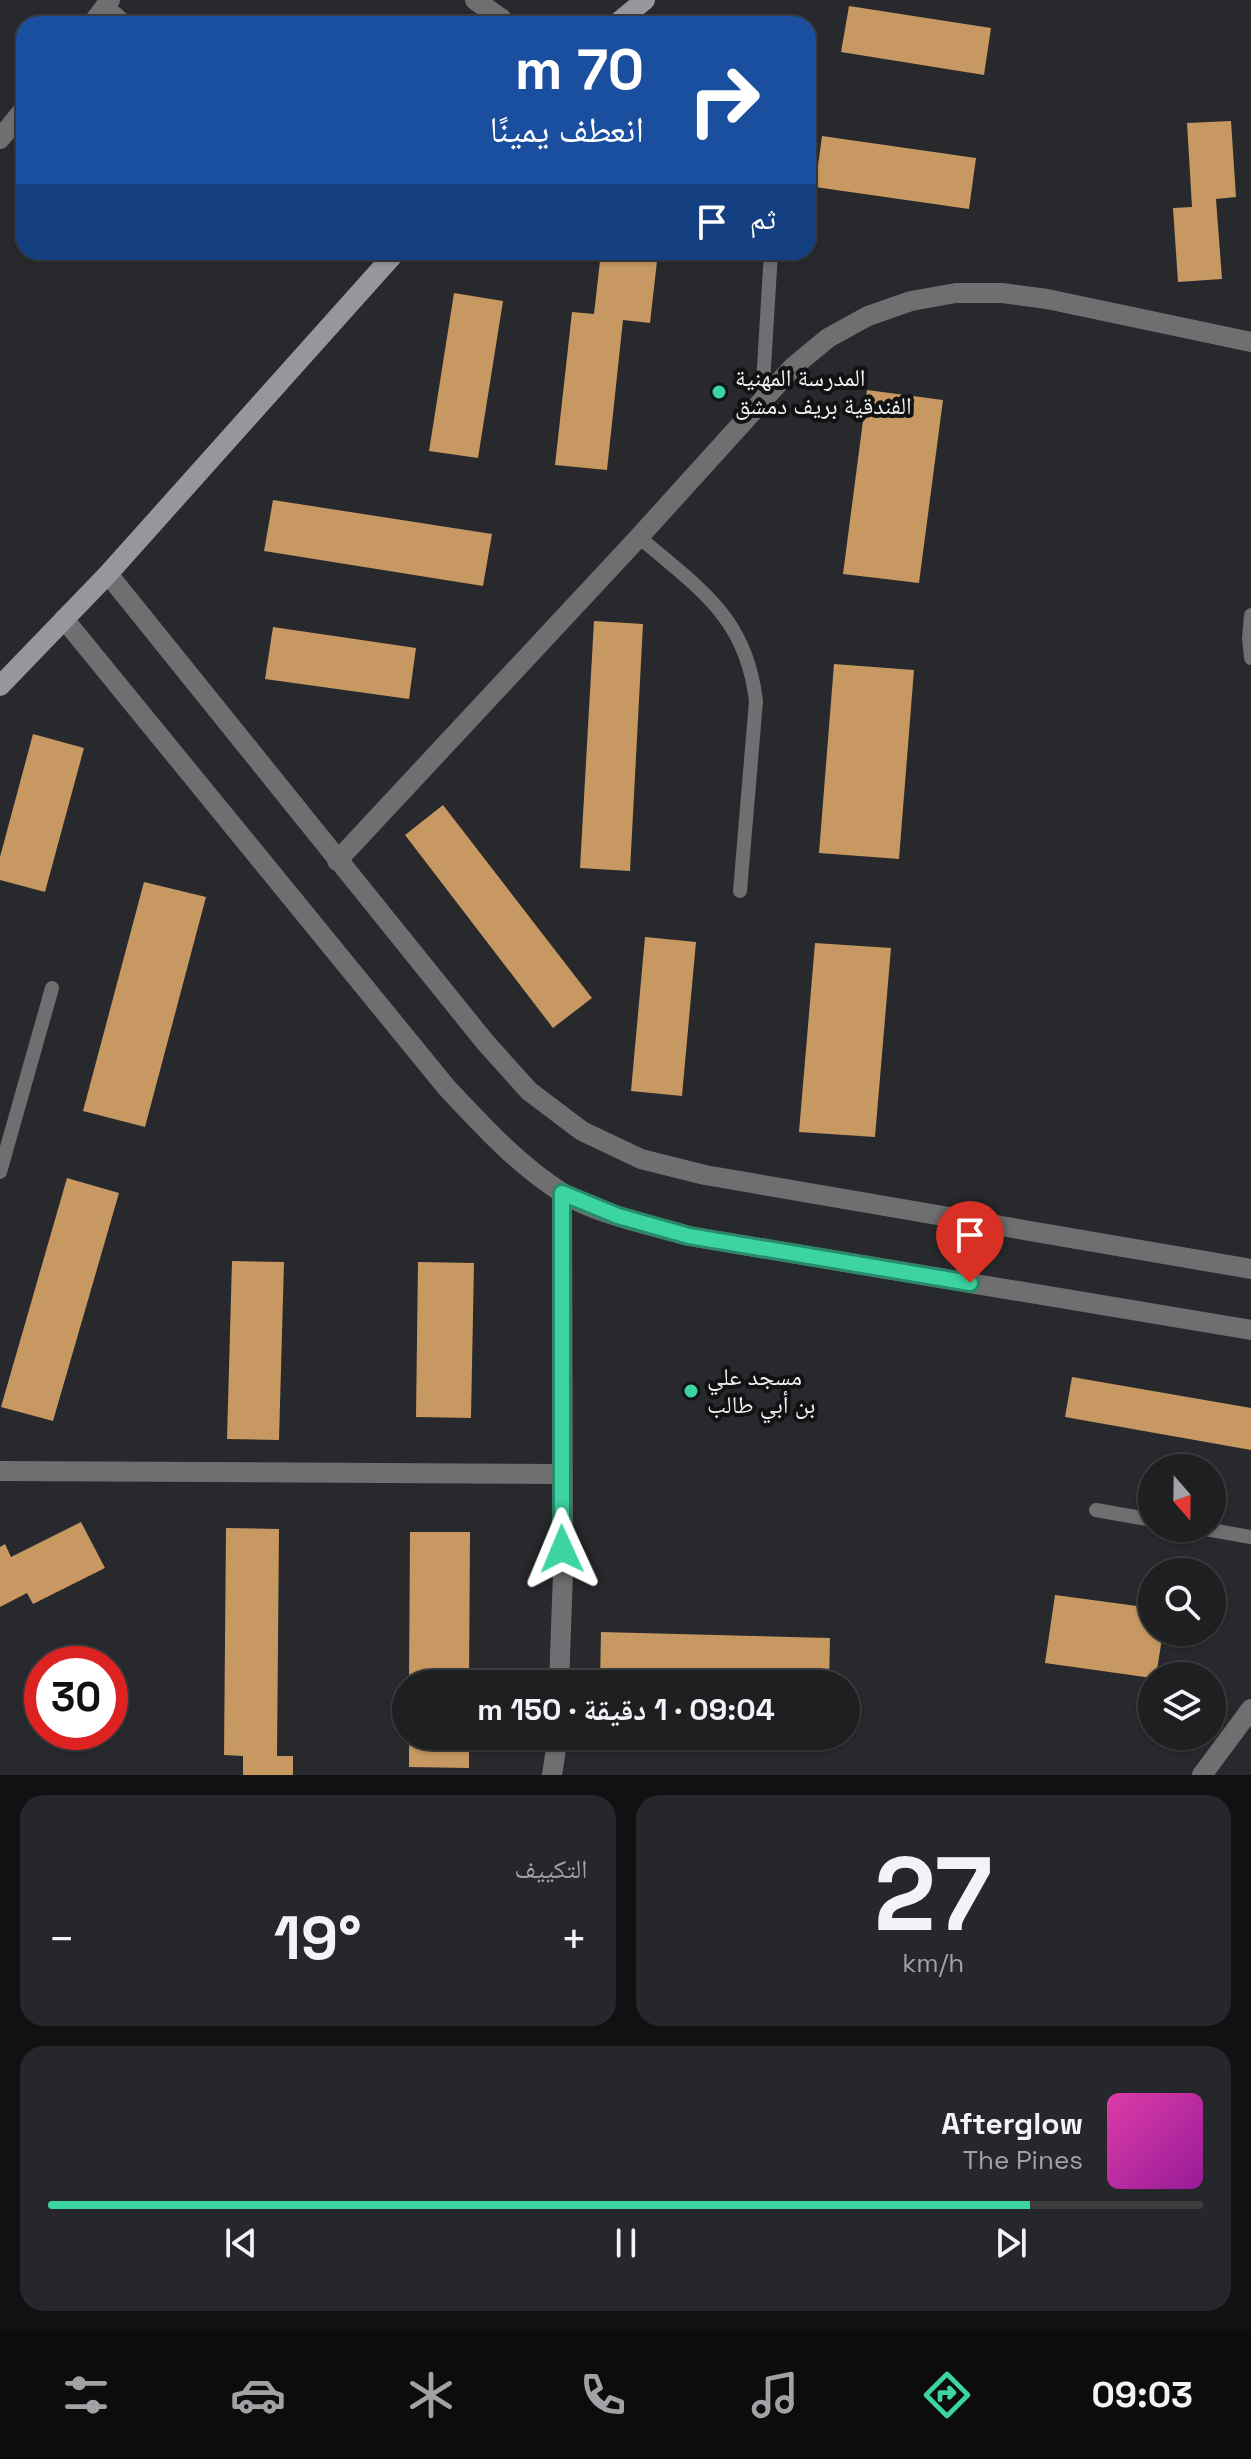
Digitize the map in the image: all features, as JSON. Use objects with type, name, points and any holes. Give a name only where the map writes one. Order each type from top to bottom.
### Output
[{"type":"main road","points":[[626,16],[645,0]]},
{"type":"main road","points":[[0,686],[108,574],[389,260]]},
{"type":"street","points":[[475,0],[498,16]]},
{"type":"street","points":[[0,139],[16,119]]},
{"type":"street","points":[[337,861],[639,537],[762,400],[793,367],[828,338],[868,316],[911,301],[956,293],[1002,293],[1047,299],[1251,342]]},
{"type":"street","points":[[108,574],[337,861],[529,1091],[582,1131],[641,1159],[705,1175],[1251,1269]]},
{"type":"street","points":[[64,619],[447,1088],[501,1146],[562,1193],[618,1216],[689,1236],[1251,1330]]},
{"type":"street","points":[[560,1670],[563,1573],[562,1193]]},
{"type":"street","points":[[0,1471],[561,1474]]},
{"type":"street","points":[[1202,1775],[1251,1709]]},
{"type":"street","points":[[552,1775],[556,1750]]},
{"type":"lane","points":[[762,400],[771,260]]},
{"type":"lane","points":[[639,537],[718,606],[745,650],[753,675],[756,701],[740,891]]},
{"type":"lane","points":[[1251,615],[1251,658]]},
{"type":"lane","points":[[0,1172],[52,988]]},
{"type":"lane","points":[[1096,1510],[1138,1518]]},
{"type":"lane","points":[[1226,1533],[1251,1537]]},
{"type":"building","points":[[849,6],[991,28],[984,75],[841,52]]},
{"type":"building","points":[[1231,121],[1236,197],[1216,199],[1222,279],[1178,282],[1173,208],[1192,207],[1187,123]]},
{"type":"building","points":[[822,136],[976,158],[969,209],[816,187]]},
{"type":"building","points":[[600,260],[657,260],[650,323],[623,320],[607,470],[555,465],[572,312],[594,314]]},
{"type":"building","points":[[454,293],[503,301],[478,458],[429,451]]},
{"type":"building","points":[[867,390],[943,400],[919,583],[843,574]]},
{"type":"building","points":[[273,500],[492,534],[483,586],[264,551]]},
{"type":"building","points":[[594,621],[643,624],[630,871],[580,868]]},
{"type":"building","points":[[273,627],[416,648],[409,699],[265,679]]},
{"type":"building","points":[[834,664],[914,670],[899,859],[819,853]]},
{"type":"building","points":[[33,734],[84,748],[45,892],[0,880],[0,857]]},
{"type":"building","points":[[443,805],[592,998],[553,1028],[405,835]]},
{"type":"building","points":[[144,882],[206,897],[145,1127],[83,1111]]},
{"type":"building","points":[[645,937],[696,942],[682,1096],[631,1091]]},
{"type":"building","points":[[815,943],[891,948],[875,1137],[799,1132]]},
{"type":"building","points":[[67,1178],[119,1193],[53,1421],[1,1407]]},
{"type":"building","points":[[232,1261],[284,1262],[279,1440],[227,1439]]},
{"type":"building","points":[[418,1262],[474,1263],[471,1418],[416,1417]]},
{"type":"building","points":[[1072,1377],[1251,1408],[1251,1450],[1065,1417]]},
{"type":"building","points":[[81,1522],[105,1568],[33,1604],[27,1593],[0,1607],[0,1547],[5,1544],[11,1557]]},
{"type":"building","points":[[226,1528],[279,1529],[277,1756],[293,1756],[293,1775],[243,1775],[243,1756],[224,1755]]},
{"type":"building","points":[[410,1532],[470,1532],[469,1670],[409,1670]]},
{"type":"building","points":[[1055,1595],[1138,1606],[1138,1646],[1161,1646],[1158,1662],[1138,1662],[1138,1676],[1045,1663]]},
{"type":"building","points":[[601,1632],[830,1638],[829,1670],[600,1670]]},
{"type":"building","points":[[409,1750],[469,1750],[469,1768],[409,1767]]},
{"type":"place","name":"المدرسة المهنية الفندقية بريف دمشق","points":[[719,392]]},
{"type":"place","name":"مسجد علي بن أبي طالب","points":[[691,1391]]},
{"type":"route","points":[[562,1549],[562,1193],[618,1216],[689,1236],[970,1283]]}]
